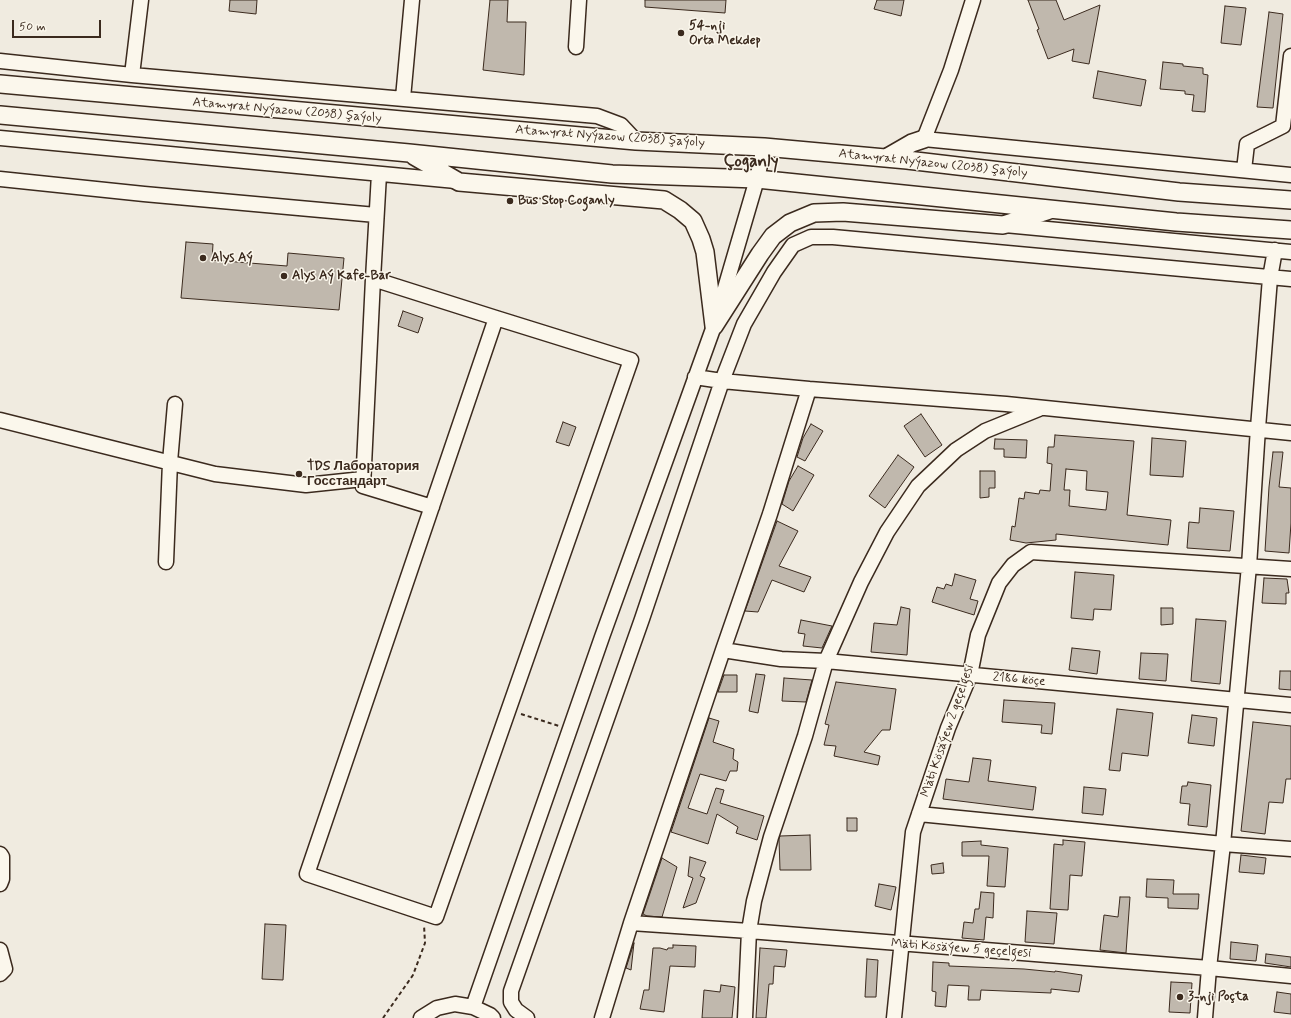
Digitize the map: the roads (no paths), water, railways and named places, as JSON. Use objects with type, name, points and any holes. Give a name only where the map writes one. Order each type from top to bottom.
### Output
[{"type":"main road","name":"Atamyrat Nyýazow (2038) şaýoly","points":[[0,84],[636,141],[764,147],[886,158],[1179,192],[1291,200]]},
{"type":"main road","points":[[0,116],[409,153],[612,174],[757,179],[1176,222],[1291,230]]},
{"type":"main road","points":[[886,158],[912,143],[924,139]]},
{"type":"main road","points":[[409,153],[459,182],[664,200],[680,210],[693,221],[701,239],[705,252],[714,326]]},
{"type":"main road","points":[[569,192],[612,174]]},
{"type":"main road","points":[[863,189],[918,218]]},
{"type":"main road","points":[[714,326],[773,236],[790,223],[814,213],[843,212],[1003,225],[1052,209]]},
{"type":"street","points":[[132,74],[142,0]]},
{"type":"street","points":[[403,98],[412,0]]},
{"type":"street","points":[[576,47],[579,0]]},
{"type":"street","points":[[973,0],[951,70],[924,139],[1291,175]]},
{"type":"street","points":[[1244,170],[1247,144],[1283,126],[1291,56]]},
{"type":"street","points":[[0,61],[597,116],[621,125],[636,141]]},
{"type":"street","points":[[0,138],[459,182]]},
{"type":"street","points":[[474,1007],[570,729],[714,326],[757,179],[764,147]]},
{"type":"street","points":[[379,174],[372,279],[363,486],[432,507]]},
{"type":"street","points":[[0,179],[144,194],[376,214]]},
{"type":"street","points":[[1003,225],[1291,252]]},
{"type":"street","points":[[527,1018],[516,1010],[511,1002],[511,991],[642,620],[722,381],[744,324],[774,272],[794,245],[811,237],[833,237],[1291,279]]},
{"type":"street","points":[[1205,1018],[1237,700],[1249,566],[1270,278],[1275,250]]},
{"type":"street","points":[[372,279],[631,360],[436,917],[307,874],[496,318]]},
{"type":"street","points":[[695,377],[809,389],[1258,428],[1291,433]]},
{"type":"street","points":[[602,1018],[631,923],[770,514],[809,389]]},
{"type":"street","points":[[166,562],[170,462],[175,404]]},
{"type":"street","points":[[745,1018],[750,931],[754,902],[771,837],[805,736],[826,661],[861,582],[887,532],[918,486],[956,450],[985,431],[1041,408]]},
{"type":"street","points":[[0,420],[215,474],[306,485],[363,478]]},
{"type":"street","name":"Mäti Kösäýew 2 geçelgesi","points":[[894,1018],[913,832],[948,728],[970,675],[978,635],[999,583],[1013,566],[1031,552],[1291,569]]},
{"type":"street","name":"2186 köçe","points":[[723,650],[781,658],[1291,705]]},
{"type":"street","points":[[919,814],[1223,844],[1291,849]]},
{"type":"street","points":[[0,854],[2,856],[2,879],[0,884]]},
{"type":"street","name":"Mäti Kösäýew 5 geçelgesi","points":[[631,923],[750,931],[1291,976]]},
{"type":"street","points":[[0,950],[5,969],[0,974]]},
{"type":"street","points":[[421,1018],[437,1008],[455,1004],[474,1007],[493,1018]]},
{"type":"place","name":"54-nji Orta Mekdep","points":[[681,33]]},
{"type":"place","name":"Bus Stop Coganly","points":[[510,201]]},
{"type":"place","name":"Alys Aý","points":[[203,258]]},
{"type":"place","name":"Alys Aý Kafe-Bar","points":[[284,276]]},
{"type":"place","name":"TDS Лаборатория Госстандарт","points":[[299,474]]},
{"type":"place","name":"3-nji Poçta","points":[[1180,997]]},
{"type":"district","name":"Çoganly","points":[[751,162]]}]
